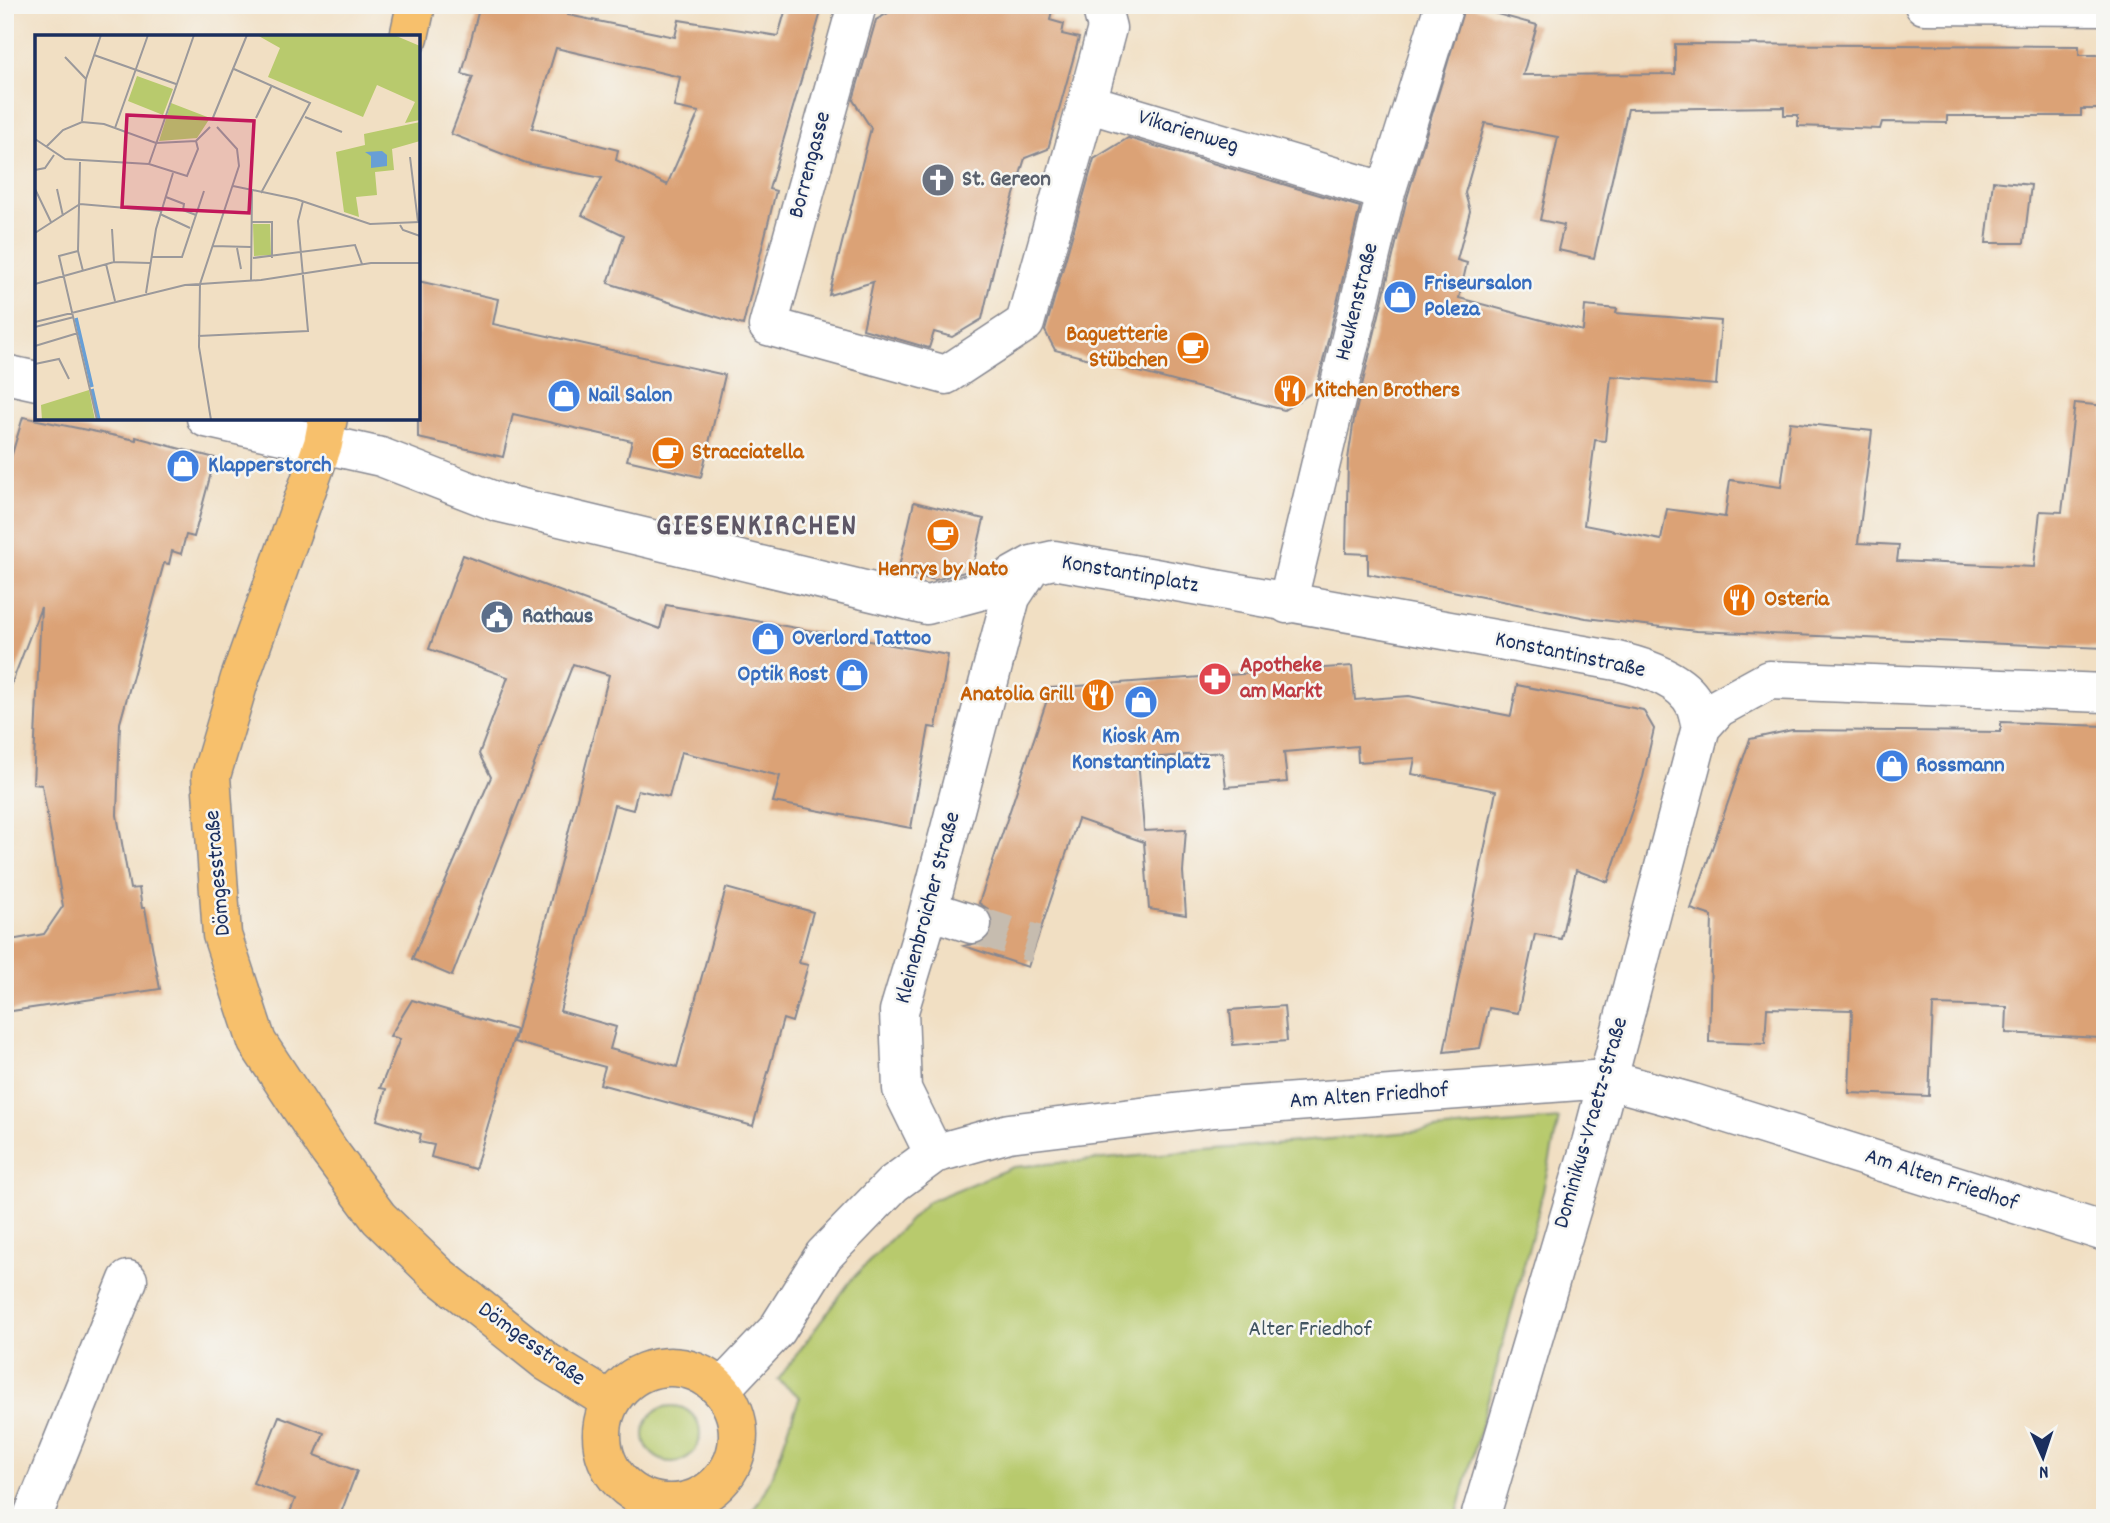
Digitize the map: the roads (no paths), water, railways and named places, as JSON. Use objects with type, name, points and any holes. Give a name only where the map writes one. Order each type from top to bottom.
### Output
[{"type":"main road","points":[[409,35],[416,5]]},
{"type":"main road","name":"Dömgesstraße","points":[[325,431],[240,678],[211,776],[222,936],[257,1042],[379,1218],[438,1275],[547,1362],[610,1401]]},
{"type":"main road","points":[[654,1368],[690,1369],[721,1389],[732,1406],[738,1425],[738,1449],[721,1481],[688,1510],[647,1500],[629,1491],[615,1477],[605,1460],[601,1439],[603,1419],[610,1401],[636,1375],[654,1368]]},
{"type":"street","name":"Borrengasse","points":[[857,5],[768,326],[946,375],[1025,323],[1087,103]]},
{"type":"street","points":[[1087,103],[1107,28],[1101,5]]},
{"type":"street","name":"Heukenstraße","points":[[1287,604],[1386,192],[1444,5]]},
{"type":"street","points":[[1924,5],[2105,6]]},
{"type":"street","name":"Vikarienweg","points":[[1087,103],[1386,192]]},
{"type":"street","points":[[5,374],[35,381]]},
{"type":"street","points":[[224,420],[325,431],[381,457],[496,502],[927,605],[991,588],[1032,565]]},
{"type":"street","name":"Konstantinplatz","points":[[996,660],[1011,597],[1032,565],[1054,560],[1287,604]]},
{"type":"street","name":"Konstantinstraße","points":[[1287,604],[1645,668],[1685,693],[1695,704],[1701,727]]},
{"type":"street","name":"Kleinenbroicher Straße","points":[[934,1154],[902,1089],[899,1012],[927,920],[996,660]]},
{"type":"street","points":[[1701,727],[1718,708],[1769,680],[2105,693]]},
{"type":"street","name":"Dominikus-Vraetz-Straße","points":[[1480,1518],[1560,1239],[1591,1143],[1701,727]]},
{"type":"street","points":[[927,920],[972,924]]},
{"type":"street","name":"Am Alten Friedhof","points":[[721,1389],[776,1330],[824,1255],[893,1184],[934,1154],[1009,1133],[1215,1108],[1606,1079],[1693,1102],[2105,1232]]},
{"type":"street","points":[[32,1518],[128,1280]]},
{"type":"tunnel","points":[[972,924],[1036,944]]},
{"type":"place","name":"St. Gereon","points":[[938,180]]},
{"type":"place","name":"Friseursalon Poleza","points":[[1400,297]]},
{"type":"place","name":"Baguetterie Stübchen","points":[[1193,348]]},
{"type":"place","name":"Kitchen Brothers","points":[[1290,391]]},
{"type":"place","name":"Nail Salon","points":[[564,396]]},
{"type":"place","name":"Stracciatella","points":[[668,453]]},
{"type":"place","name":"Klapperstorch","points":[[183,466]]},
{"type":"place","name":"Henrys by Nato","points":[[943,535]]},
{"type":"place","name":"Osteria","points":[[1739,600]]},
{"type":"place","name":"Rathaus","points":[[497,617]]},
{"type":"place","name":"Overlord Tattoo","points":[[768,639]]},
{"type":"place","name":"Optik Rost","points":[[852,675]]},
{"type":"place","name":"Apotheke am Markt","points":[[1215,679]]},
{"type":"place","name":"Anatolia Grill","points":[[1098,695]]},
{"type":"place","name":"Kiosk Am Konstantinplatz","points":[[1141,702]]},
{"type":"place","name":"Rossmann","points":[[1892,766]]},
{"type":"district","name":"GIESENKIRCHEN","points":[[757,528]]},
{"type":"park label","name":"Alter Friedhof","points":[[1310,1330]]}]
